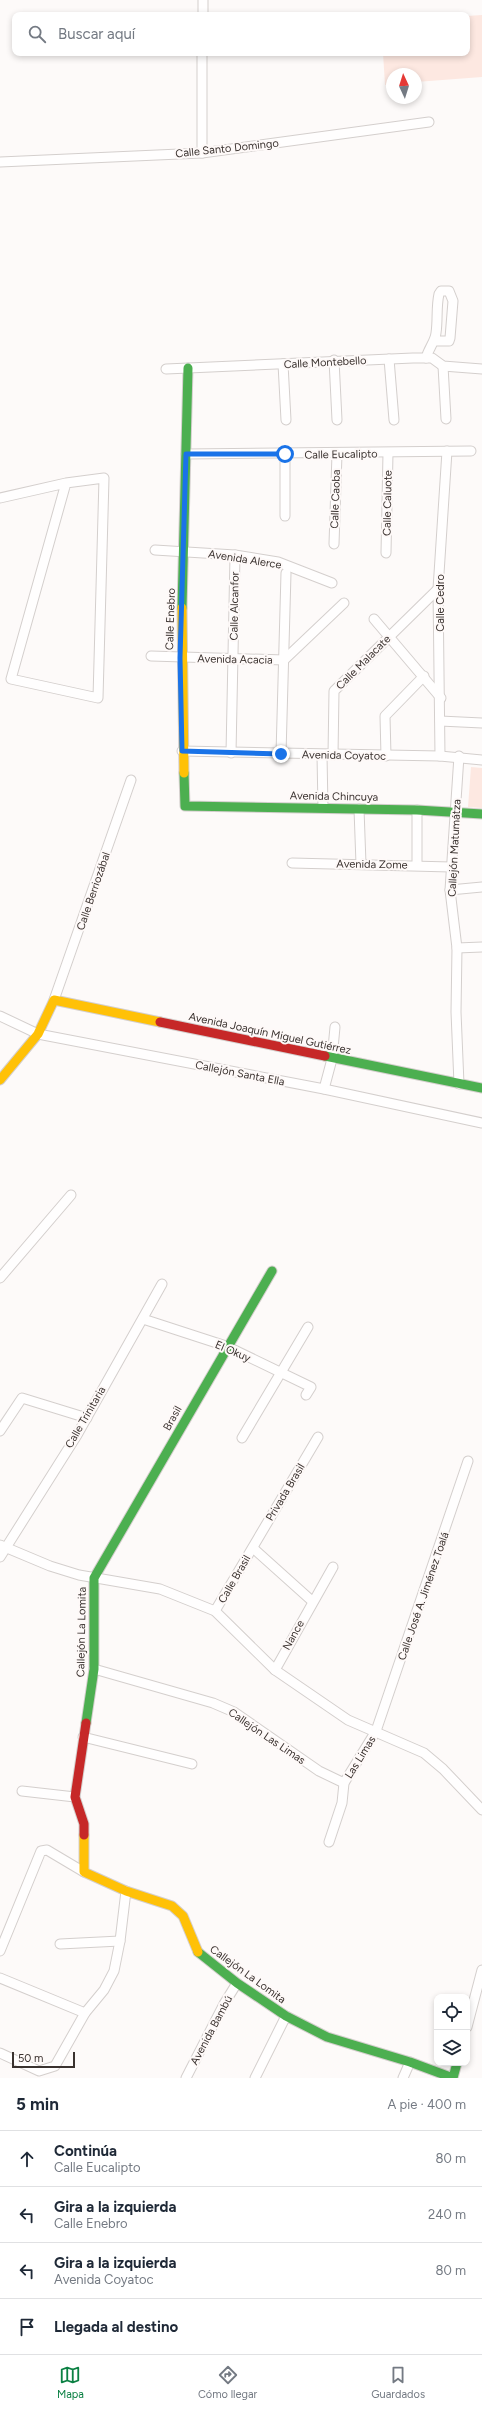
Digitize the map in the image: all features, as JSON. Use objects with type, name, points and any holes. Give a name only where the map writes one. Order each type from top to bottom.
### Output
[{"type":"street","points":[[203,12],[204,0]]},
{"type":"street","points":[[202,56],[202,153]]},
{"type":"street","name":"Calle Santo Domingo","points":[[0,162],[202,153],[429,122]]},
{"type":"street","points":[[426,358],[430,344],[435,341],[449,341],[452,296],[449,291],[441,291],[438,299],[435,341]]},
{"type":"street","points":[[389,358],[394,420]]},
{"type":"street","name":"Calle Montebello","points":[[166,369],[283,364],[334,360],[426,358],[439,362],[443,366],[482,369]]},
{"type":"street","points":[[334,360],[337,420]]},
{"type":"street","points":[[283,364],[286,420]]},
{"type":"street","points":[[443,366],[446,419]]},
{"type":"street","name":"Calle Enebro","points":[[185,806],[180,658],[188,368]]},
{"type":"street","name":"Calle Cedro","points":[[440,756],[441,698],[438,589],[447,451]]},
{"type":"street","name":"Calle Eucalipto","points":[[186,454],[336,454],[471,451]]},
{"type":"street","name":"Calle Caluote","points":[[386,553],[388,453]]},
{"type":"street","points":[[285,454],[285,516]]},
{"type":"street","name":"Calle Caoba","points":[[334,544],[336,454]]},
{"type":"street","points":[[0,498],[66,483],[100,477],[104,478],[98,698],[11,679],[66,483]]},
{"type":"street","name":"Avenida Alerce","points":[[155,550],[235,555],[278,562],[332,583]]},
{"type":"street","name":"Calle Alcanfor","points":[[231,753],[235,555]]},
{"type":"street","points":[[281,754],[286,573]]},
{"type":"street","name":"Calle Malacate","points":[[334,755],[334,691],[389,635],[438,589]]},
{"type":"street","name":"Avenida Acacia","points":[[151,656],[284,660],[344,603]]},
{"type":"street","points":[[374,619],[424,676],[441,698]]},
{"type":"street","points":[[386,756],[385,716],[424,676]]},
{"type":"street","points":[[440,721],[482,723]]},
{"type":"street","name":"Avenida Coyatoc","points":[[182,751],[322,755],[459,756],[482,760]]},
{"type":"street","points":[[322,755],[323,808]]},
{"type":"street","name":"Callejón Matumátza","points":[[459,756],[450,890],[457,948],[456,1012],[459,1084]]},
{"type":"street","name":"Calle Berriozábal","points":[[54,1000],[131,780]]},
{"type":"street","name":"Avenida Chincuya","points":[[185,806],[455,811],[482,814]]},
{"type":"street","points":[[359,809],[360,864]]},
{"type":"street","points":[[417,810],[417,865]]},
{"type":"street","name":"Avenida Zome","points":[[292,863],[451,867]]},
{"type":"street","points":[[450,890],[482,887]]},
{"type":"street","points":[[457,948],[482,947]]},
{"type":"street","points":[[0,1080],[38,1034],[54,1000]]},
{"type":"street","name":"Avenida Joaquín Miguel Gutiérrez","points":[[54,1000],[332,1059],[482,1088]]},
{"type":"street","name":"Callejón Santa Ella","points":[[0,1016],[38,1034],[324,1089],[482,1123]]},
{"type":"street","points":[[324,1089],[332,1059],[334,1027]]},
{"type":"street","points":[[0,1278],[71,1195]]},
{"type":"street","name":"Brasil","points":[[94,1578],[226,1346],[272,1271]]},
{"type":"street","name":"Calle Trinitaria","points":[[0,1557],[3,1547],[87,1418],[112,1369],[143,1319],[162,1284]]},
{"type":"street","name":"El Okuy","points":[[143,1319],[226,1346],[282,1372],[311,1387],[306,1396]]},
{"type":"street","points":[[242,1438],[308,1328]]},
{"type":"street","points":[[0,1431],[22,1398],[87,1418]]},
{"type":"street","name":"Privada Brasil","points":[[253,1548],[318,1437]]},
{"type":"street","name":"Calle José A. Jiménez Toalá","points":[[376,1731],[468,1461]]},
{"type":"street","points":[[3,1547],[50,1566],[94,1578],[160,1589],[216,1611],[275,1670],[335,1713],[424,1753],[443,1769],[482,1810]]},
{"type":"street","points":[[253,1548],[312,1601]]},
{"type":"street","name":"Calle Brasil","points":[[216,1611],[253,1548]]},
{"type":"street","name":"Nance","points":[[275,1670],[312,1601],[333,1568]]},
{"type":"street","name":"Callejón La Lomita","points":[[94,1578],[94,1669],[75,1797],[84,1824],[84,1872],[126,1891],[172,1906],[183,1916],[192,1941],[200,1955],[237,1983],[286,2016],[327,2038],[348,2046],[410,2062],[453,2078]]},
{"type":"street","name":"Callejón Las Limas","points":[[94,1669],[213,1703],[234,1712],[286,1750],[319,1771],[344,1783]]},
{"type":"street","name":"Las Limas","points":[[344,1783],[376,1731]]},
{"type":"street","points":[[83,1737],[192,1764]]},
{"type":"street","points":[[329,1842],[342,1803],[344,1783]]},
{"type":"street","points":[[22,1791],[75,1797]]},
{"type":"street","points":[[0,1951],[41,1851],[48,1850],[84,1872]]},
{"type":"street","points":[[0,2053],[39,2071],[55,2066],[85,2013],[104,1990],[114,1971],[120,1941],[126,1891]]},
{"type":"street","points":[[60,1944],[120,1941]]},
{"type":"street","points":[[470,2016],[482,1970]]},
{"type":"street","points":[[0,1978],[85,2013]]},
{"type":"street","name":"Avenida Bambú","points":[[186,2078],[224,2004],[237,1983]]},
{"type":"street","points":[[256,2078],[286,2016]]},
{"type":"street","points":[[402,2078],[410,2062]]},
{"type":"street","points":[[453,2078],[456,2066]]},
{"type":"shaded area","points":[[482,15],[482,77],[422,82],[422,68],[386,68],[385,85],[383,56],[470,56],[470,16]]},
{"type":"shaded area","points":[[471,767],[482,768],[482,808],[468,807]]},
{"type":"traffic: fast","points":[[182,608],[188,368]]},
{"type":"traffic: fast","points":[[184,773],[185,806],[417,810],[482,814]]},
{"type":"traffic: fast","points":[[325,1056],[482,1088]]},
{"type":"traffic: fast","points":[[86,1723],[94,1669],[94,1578],[272,1271]]},
{"type":"traffic: fast","points":[[198,1952],[237,1983],[286,2016],[327,2037],[410,2062],[453,2078],[456,2066]]},
{"type":"traffic: slow","points":[[182,608],[184,773]]},
{"type":"traffic: slow","points":[[0,1080],[38,1034],[54,1000],[160,1022]]},
{"type":"traffic: slow","points":[[84,1835],[84,1872],[126,1891],[172,1906],[183,1916],[198,1952]]},
{"type":"traffic: jam","points":[[160,1022],[325,1056]]},
{"type":"traffic: jam","points":[[84,1835],[84,1824],[75,1797],[86,1723]]},
{"type":"route","points":[[281,754],[182,751],[180,717],[180,658],[186,454],[285,454]]}]
